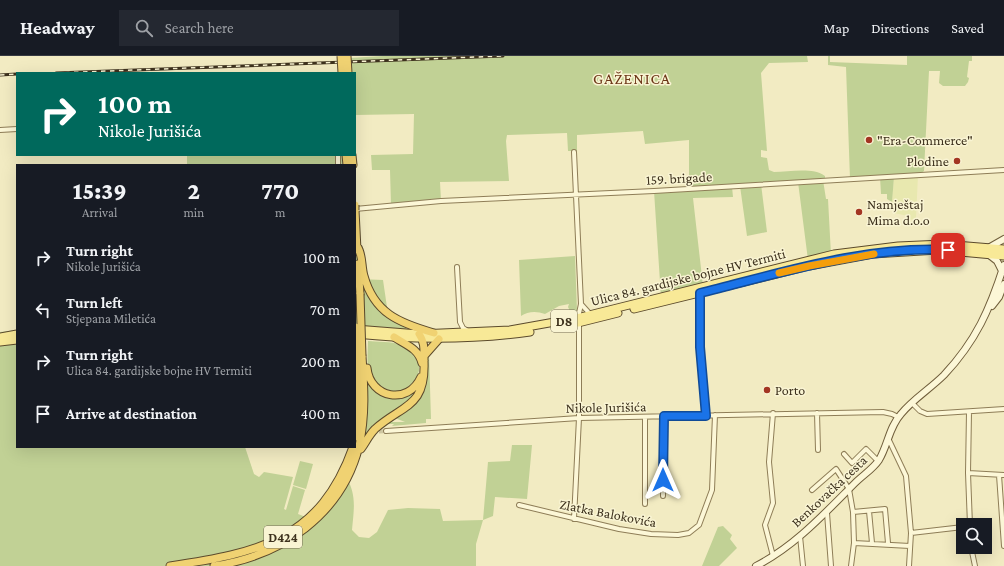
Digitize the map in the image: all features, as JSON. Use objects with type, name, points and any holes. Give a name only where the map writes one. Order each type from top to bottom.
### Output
[{"type":"highway","points":[[341,56],[342,72]]},
{"type":"highway","points":[[347,56],[348,72]]},
{"type":"highway","name":"D424","points":[[356,226],[359,355],[356,426]]},
{"type":"highway","points":[[357,246],[361,251],[362,265],[367,285],[378,304],[388,314],[404,324],[436,336],[424,356]]},
{"type":"highway","name":"D424","points":[[214,566],[263,553],[300,533],[318,517],[338,493],[356,456],[363,427],[365,403],[356,335]]},
{"type":"highway","points":[[356,456],[374,430],[409,406],[416,398],[423,382],[424,356],[421,336]]},
{"type":"highway","points":[[359,355],[366,360],[369,379],[378,390],[391,396],[408,392],[418,383],[421,376],[422,362],[417,352],[411,346],[394,337]]},
{"type":"highway","name":"D424","points":[[170,566],[240,554],[258,549],[292,531],[308,519],[331,492],[343,472],[353,448]]},
{"type":"main road","points":[[1003,268],[989,251],[1004,239]]},
{"type":"main road","name":"Ulica 84. gardijske bojne HV Termiti","points":[[436,336],[453,333],[510,330],[578,320],[590,314],[834,254],[942,244],[989,251],[1004,256]]},
{"type":"main road","name":"Ulica 84. gardijske bojne HV Termiti","points":[[356,334],[394,337],[518,334],[700,293],[809,266],[873,254],[938,250],[989,251],[1004,249]]},
{"type":"main road","name":"Benkovačka cesta","points":[[756,566],[763,564],[827,513],[878,461],[898,417],[943,376],[962,355],[990,308],[1003,268]]},
{"type":"main road","name":"Benkovačka cesta","points":[[990,308],[996,302],[1004,284]]},
{"type":"main road","name":"Ulica 84. gardijske bojne HV Termiti","points":[[356,328],[421,336]]},
{"type":"main road","points":[[0,337],[16,334]]},
{"type":"main road","points":[[0,342],[16,340]]},
{"type":"street","points":[[0,130],[16,129]]},
{"type":"street","points":[[574,152],[581,304],[578,320],[579,418],[574,519]]},
{"type":"street","name":"159. brigade","points":[[356,209],[441,201],[654,191],[1004,170]]},
{"type":"street","points":[[457,267],[460,322],[463,328],[470,333]]},
{"type":"street","points":[[700,293],[700,347],[706,416]]},
{"type":"street","points":[[581,304],[590,314]]},
{"type":"street","points":[[453,333],[460,322]]},
{"type":"street","points":[[912,403],[920,411],[927,414],[1004,409]]},
{"type":"street","points":[[817,412],[818,450]]},
{"type":"street","name":"Nikole Jurišića","points":[[386,430],[579,418],[706,416],[773,413],[883,412],[898,417]]},
{"type":"street","points":[[969,412],[968,473],[970,518]]},
{"type":"street","points":[[773,413],[769,462],[773,503],[765,525],[773,556]]},
{"type":"street","name":"Zlatka Balokovića","points":[[519,505],[619,529],[651,534],[678,535],[695,530],[699,525],[713,485],[715,415]]},
{"type":"street","points":[[663,496],[664,416]]},
{"type":"street","points":[[645,417],[645,504]]},
{"type":"street","points":[[888,438],[906,476],[911,533],[909,566]]},
{"type":"street","points":[[844,454],[852,463],[866,449],[878,461]]},
{"type":"street","points":[[812,490],[836,469],[849,490],[853,512],[854,543],[851,566]]},
{"type":"street","points":[[968,473],[1002,475],[1004,546]]},
{"type":"street","points":[[853,512],[885,509],[888,543]]},
{"type":"street","points":[[869,511],[872,543]]},
{"type":"street","points":[[827,513],[831,566]]},
{"type":"street","points":[[911,533],[956,527]]},
{"type":"street","points":[[800,536],[803,566]]},
{"type":"street","points":[[854,543],[888,543],[910,546]]},
{"type":"street","points":[[972,554],[975,566]]},
{"type":"green space","points":[[383,56],[807,56],[808,62],[769,63],[761,73],[767,151],[761,150],[761,157],[767,158],[769,170],[774,172],[808,171],[820,173],[825,176],[825,180],[823,180],[826,199],[828,199],[831,255],[808,260],[798,182],[761,184],[767,232],[747,236],[740,186],[732,187],[733,197],[693,198],[703,286],[661,297],[654,191],[689,189],[689,140],[645,144],[643,131],[577,135],[577,151],[568,151],[567,133],[507,135],[506,141],[509,181],[440,182],[441,201],[391,205],[390,170],[372,170],[371,155],[413,154],[414,114],[356,115],[356,72],[349,72],[349,58]]},
{"type":"green space","points":[[828,56],[830,56],[830,62],[907,65],[907,56],[972,56],[972,61],[969,61],[967,77],[969,78],[965,86],[943,86],[939,83],[940,71],[929,71],[924,171],[918,175],[894,177],[892,202],[887,199],[887,194],[881,194],[880,177],[850,179],[846,67],[828,65]]},
{"type":"green space","points":[[187,156],[352,156],[353,164],[187,164]]},
{"type":"green space","points":[[918,175],[916,219],[909,220],[908,216],[894,213],[894,204],[892,202],[894,177]]},
{"type":"green space","points":[[356,224],[359,279],[383,280],[388,314],[412,333],[356,331]]},
{"type":"green space","points":[[575,256],[577,311],[575,313],[571,313],[568,307],[569,304],[559,306],[545,314],[533,312],[521,316],[519,260]]},
{"type":"green space","points":[[16,330],[16,448],[245,448],[254,474],[259,477],[264,472],[293,477],[284,509],[286,510],[293,486],[305,490],[298,514],[311,519],[335,491],[345,475],[349,482],[354,501],[352,530],[359,537],[369,538],[377,532],[388,510],[408,508],[440,509],[443,521],[483,520],[476,544],[476,566],[0,566],[0,332]]},
{"type":"green space","points":[[368,341],[389,342],[401,345],[414,353],[419,363],[418,374],[412,384],[402,390],[391,392],[380,387],[369,371]]},
{"type":"green space","points":[[429,355],[431,419],[426,419],[426,423],[392,426],[394,424],[386,424],[393,420],[392,422],[405,422],[395,418],[412,407],[420,396],[426,384]]},
{"type":"green space","points":[[367,381],[374,390],[393,398],[420,383],[408,403],[370,428],[363,440],[367,417]]},
{"type":"green space","points":[[512,445],[532,445],[527,499],[495,497],[493,516],[483,520],[488,462],[510,461]]},
{"type":"green space","points":[[300,461],[313,464],[306,489],[293,485]]},
{"type":"green space","points":[[723,526],[732,535],[730,539],[737,548],[719,566],[702,566],[718,527]]},
{"type":"tunnel","points":[[361,433],[386,431]]},
{"type":"railway","points":[[82,72],[503,56]]},
{"type":"railway","points":[[0,75],[16,74]]},
{"type":"slow traffic","points":[[779,273],[840,259],[874,254]]},
{"type":"place","name":"\"Era-Commerce\"","points":[[869,140]]},
{"type":"place","name":"Plodine","points":[[957,161]]},
{"type":"place","name":"Namještaj Mima d.o.o","points":[[859,212]]},
{"type":"place","name":"Porto","points":[[767,390]]},
{"type":"district","name":"GAŽENICA","points":[[632,78]]},
{"type":"route","points":[[663,480],[664,416],[706,416],[700,347],[700,293],[840,259],[873,254],[919,250],[948,250]]}]
